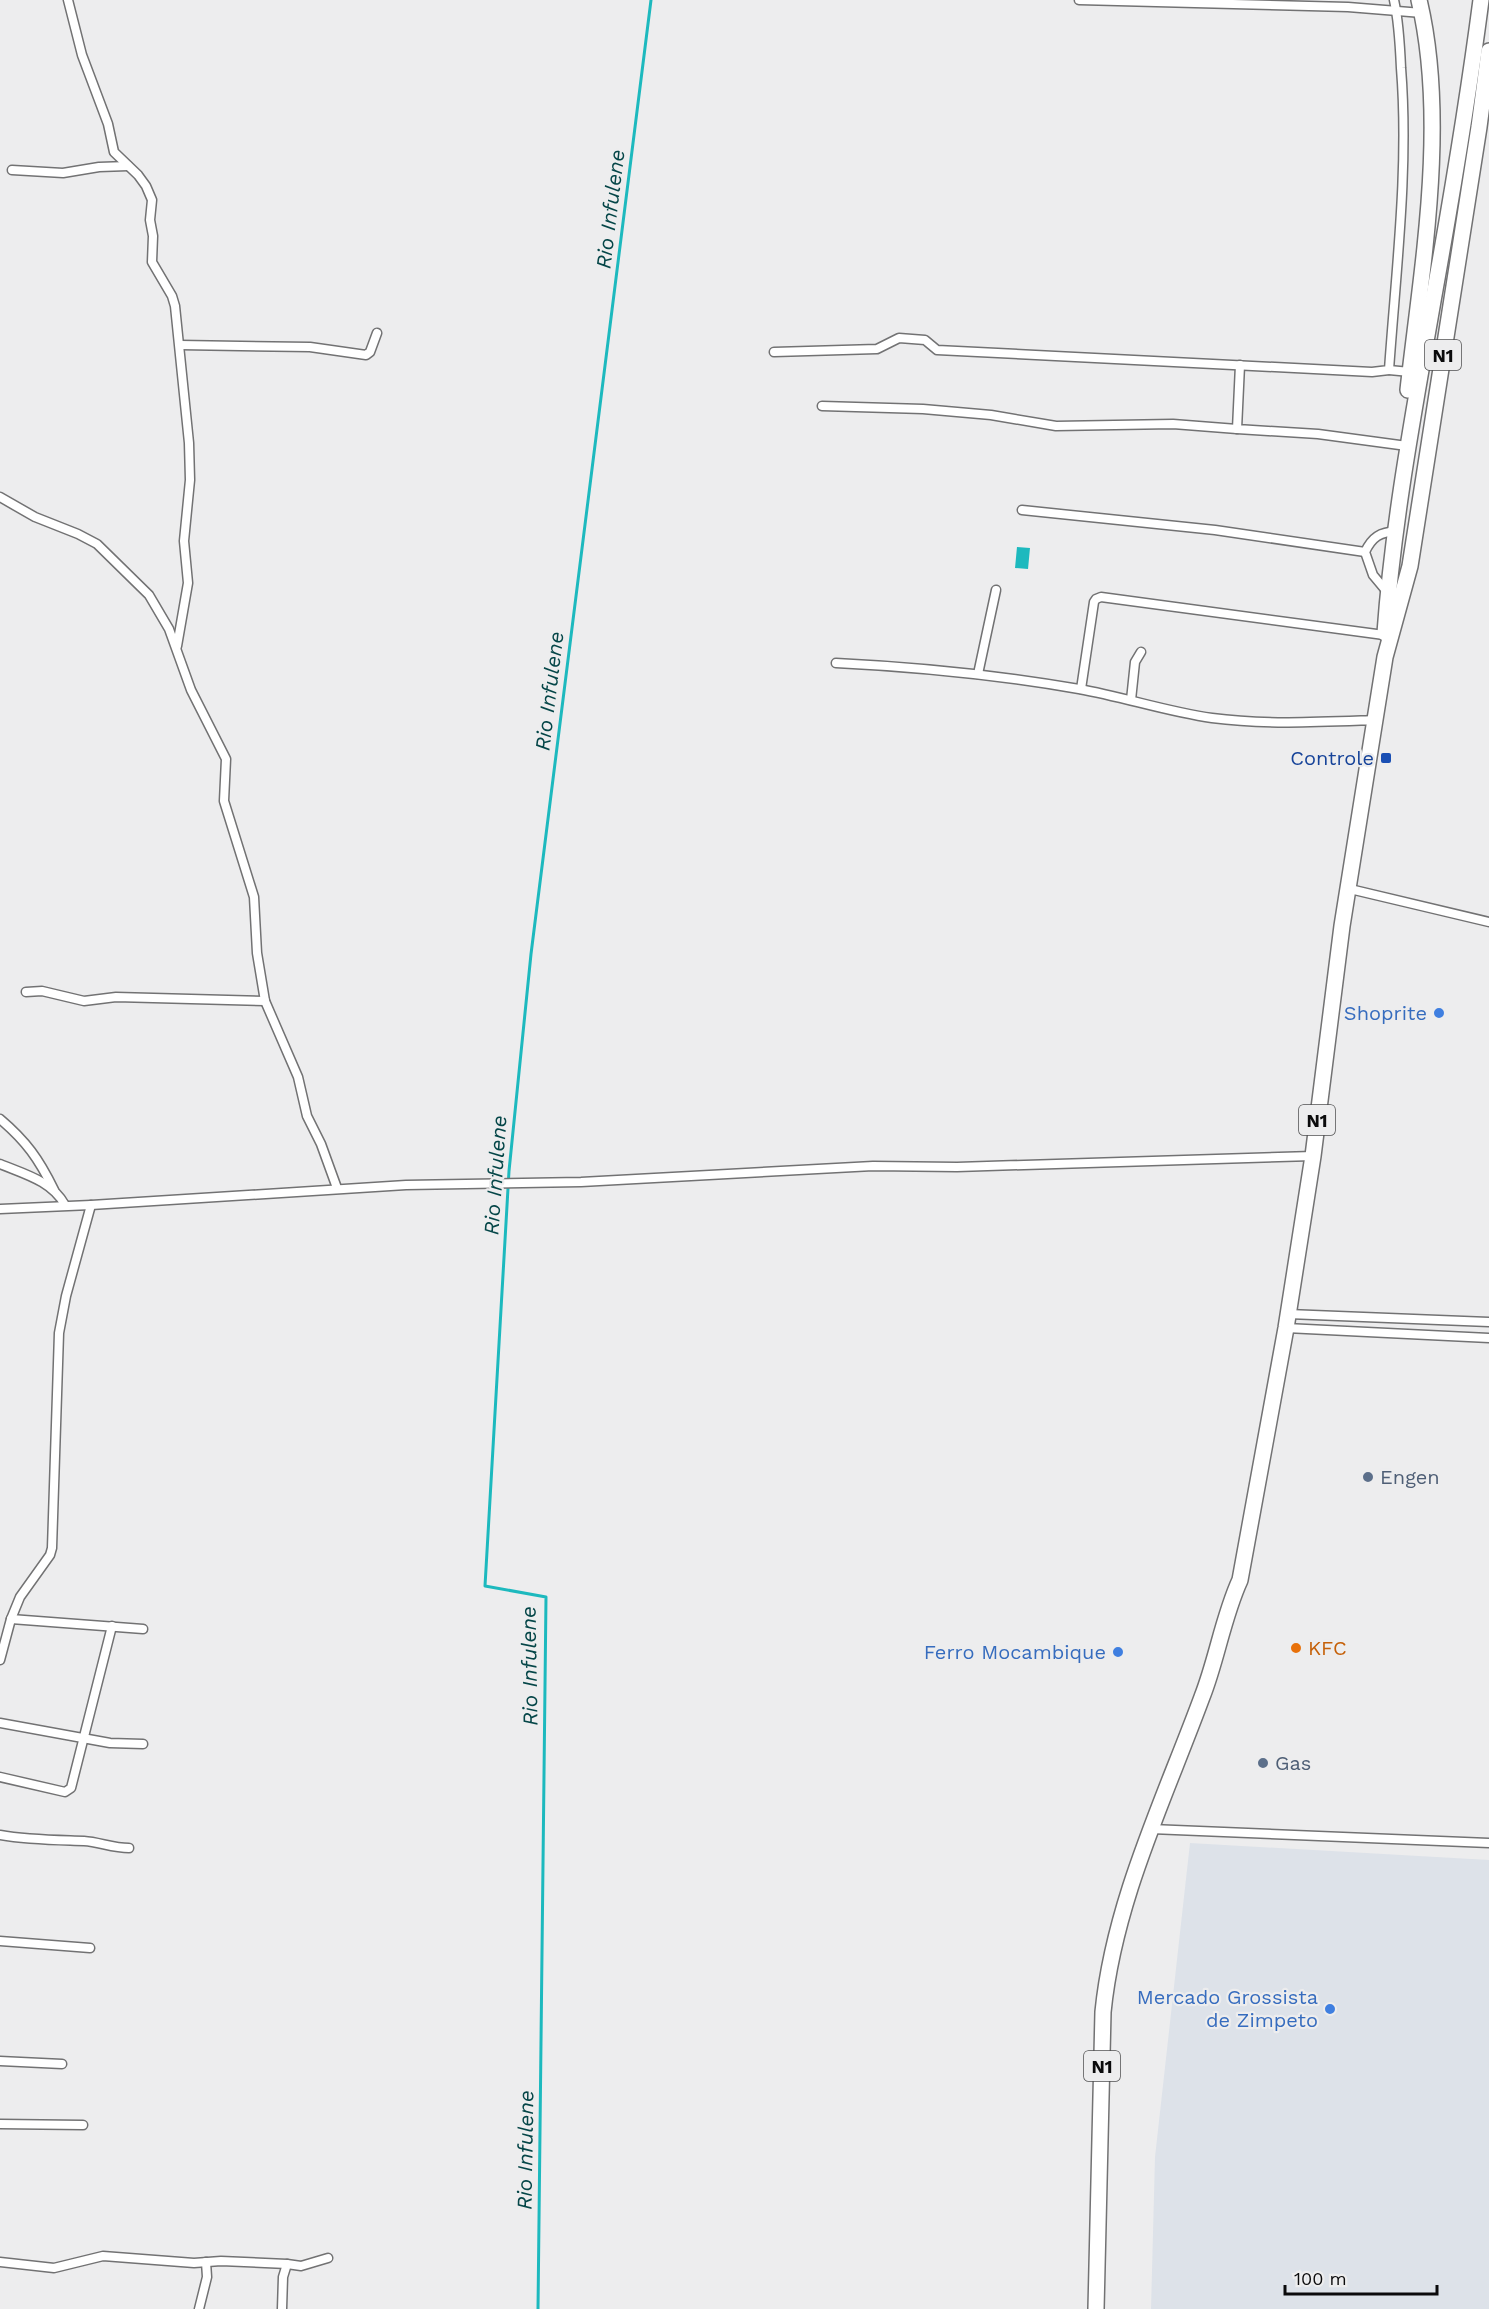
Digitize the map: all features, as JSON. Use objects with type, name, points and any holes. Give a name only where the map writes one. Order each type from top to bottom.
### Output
[{"type":"highway","name":"N1","points":[[1385,657],[1384,635],[1388,593],[1408,443],[1434,297],[1480,0]]},
{"type":"highway","points":[[1408,443],[1405,414],[1432,159],[1430,74],[1421,7]]},
{"type":"highway","name":"N1","points":[[1096,2309],[1103,2012],[1106,1986],[1121,1920],[1151,1829],[1213,1668],[1231,1600],[1240,1580],[1287,1321],[1313,1156],[1342,926],[1350,889],[1385,657],[1410,566],[1489,51]]},
{"type":"highway","points":[[1479,127],[1489,101]]},
{"type":"street","points":[[68,0],[82,56],[108,124],[113,148],[116,155],[146,186],[152,200],[150,220],[153,243],[152,262],[172,296],[180,345],[190,480],[184,541],[188,583],[177,647]]},
{"type":"street","points":[[1079,0],[1292,5],[1396,11],[1421,7]]},
{"type":"street","points":[[1389,370],[1402,186],[1404,101],[1394,0]]},
{"type":"street","points":[[12,170],[63,173],[128,166]]},
{"type":"street","points":[[180,345],[310,347],[366,355],[370,352],[377,333]]},
{"type":"street","points":[[774,352],[877,349],[899,338],[925,340],[937,350],[1410,372]]},
{"type":"street","points":[[1237,429],[1240,365]]},
{"type":"street","points":[[822,406],[923,409],[991,415],[1056,426],[1173,424],[1408,443]]},
{"type":"street","points":[[0,497],[35,517],[97,544],[149,595],[160,610],[177,647],[191,690],[226,759],[224,801],[254,897],[256,953],[265,1001],[298,1077],[307,1116],[321,1144],[337,1188]]},
{"type":"street","points":[[1022,510],[1215,530],[1365,552]]},
{"type":"street","points":[[1388,593],[1373,574],[1365,552],[1375,537],[1397,531]]},
{"type":"street","points":[[978,674],[996,590]]},
{"type":"street","points":[[1081,689],[1094,602],[1101,597],[1384,635]]},
{"type":"street","points":[[1131,700],[1135,662],[1141,652]]},
{"type":"street","points":[[836,663],[901,666],[978,674],[1081,689],[1211,718],[1293,723],[1376,720]]},
{"type":"street","points":[[1350,889],[1489,922]]},
{"type":"street","points":[[26,992],[42,991],[84,1001],[116,997],[265,1001]]},
{"type":"street","points":[[0,1119],[22,1137],[65,1205]]},
{"type":"street","points":[[0,1209],[337,1188],[581,1182],[873,1166],[957,1167],[1313,1156]]},
{"type":"street","points":[[0,1164],[41,1181],[54,1190]]},
{"type":"street","points":[[0,1659],[11,1619],[20,1597],[50,1555],[52,1548],[59,1333],[66,1296],[90,1205]]},
{"type":"street","points":[[1287,1321],[1489,1322]]},
{"type":"street","points":[[1287,1321],[1489,1338]]},
{"type":"street","points":[[11,1619],[143,1629]]},
{"type":"street","points":[[0,1777],[69,1791],[73,1784],[82,1738],[112,1626]]},
{"type":"street","points":[[0,1723],[111,1743],[143,1744]]},
{"type":"street","points":[[1151,1829],[1489,1843]]},
{"type":"street","points":[[0,1835],[55,1842],[85,1841],[114,1848],[129,1848]]},
{"type":"street","points":[[0,1941],[90,1948]]},
{"type":"street","points":[[0,2061],[62,2064]]},
{"type":"street","points":[[0,2124],[83,2125]]},
{"type":"street","points":[[0,2262],[54,2268],[103,2256],[301,2266],[328,2258]]},
{"type":"street","points":[[199,2309],[207,2277],[206,2262]]},
{"type":"street","points":[[282,2309],[283,2277],[287,2264]]},
{"type":"shaded area","name":"Mercado Grossista de Zimpeto","points":[[1190,1843],[1489,1860],[1489,2309],[1151,2309],[1155,2157]]},
{"type":"water","points":[[1017,547],[1030,548],[1028,569],[1015,568]]},
{"type":"waterway","name":"Rio Infulene","points":[[538,2309],[546,1597],[485,1586],[509,1171],[531,954],[651,0]]},
{"type":"place","name":"Controle","points":[[1386,758]]},
{"type":"place","name":"Shoprite","points":[[1439,1013]]},
{"type":"place","name":"Engen","points":[[1368,1477]]},
{"type":"place","name":"KFC","points":[[1296,1648]]},
{"type":"place","name":"Ferro Mocambique","points":[[1118,1652]]},
{"type":"place","name":"Gas","points":[[1263,1763]]},
{"type":"place","name":"Mercado Grossista de Zimpeto","points":[[1330,2009]]}]
